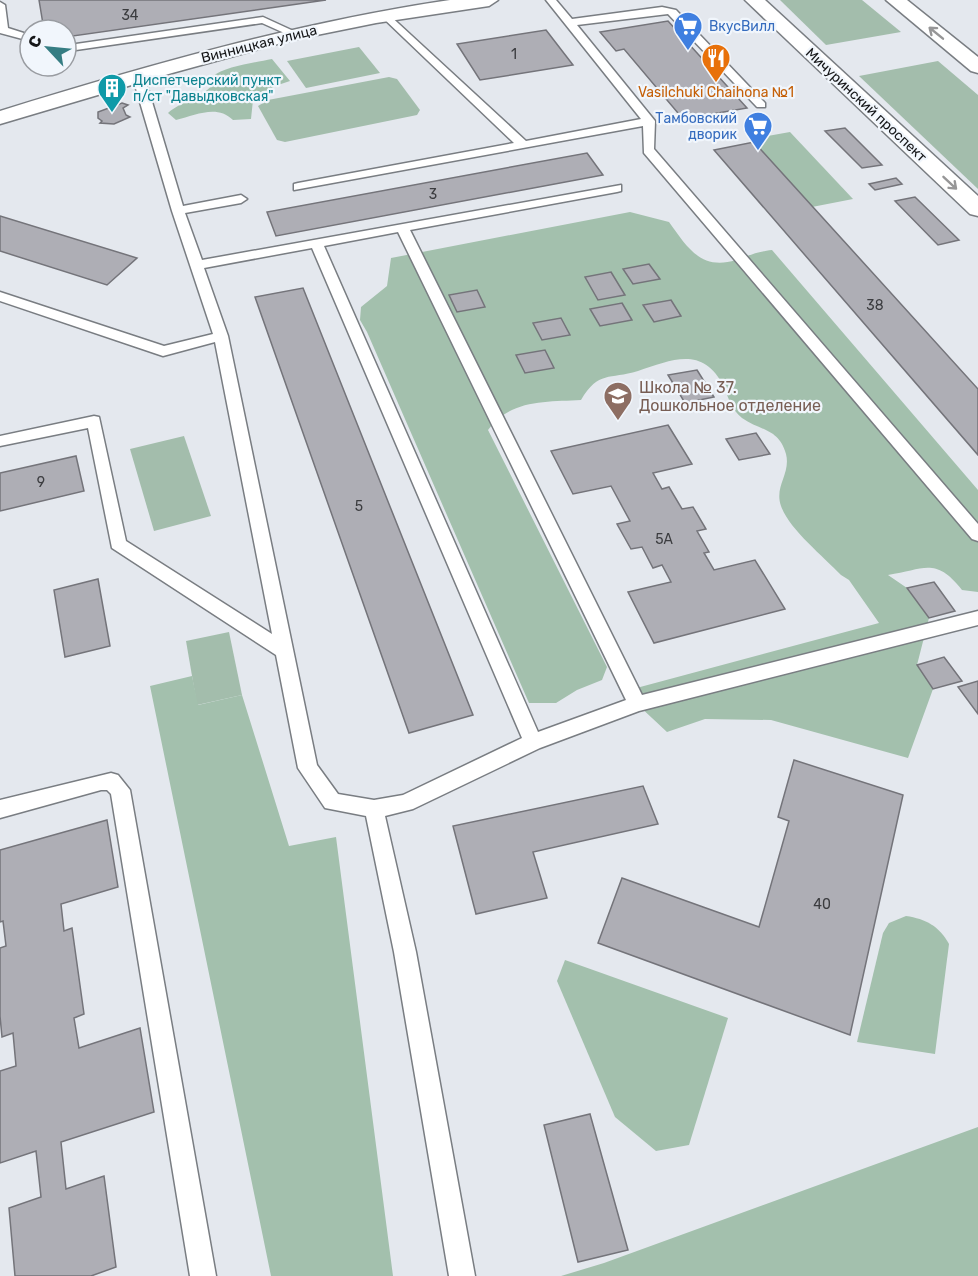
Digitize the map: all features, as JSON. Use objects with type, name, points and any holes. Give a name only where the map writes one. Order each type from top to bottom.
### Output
[{"type":"main road","name":"Винницкая улица","points":[[0,118],[138,75],[295,34],[386,15],[489,0]]},
{"type":"main road","name":"Мичуринский проспект","points":[[754,0],[978,209]]},
{"type":"main road","points":[[895,0],[978,67]]},
{"type":"lane","points":[[551,0],[649,121],[648,150],[978,535]]},
{"type":"lane","points":[[0,5],[3,30],[18,34]]},
{"type":"lane","points":[[570,23],[662,10],[672,12],[761,105]]},
{"type":"lane","points":[[386,15],[523,145]]},
{"type":"lane","points":[[78,47],[263,20],[295,34]]},
{"type":"lane","points":[[138,75],[178,211],[199,265],[221,336],[308,768],[332,802],[374,809],[406,803],[533,742],[637,704],[978,618]]},
{"type":"lane","points":[[298,187],[649,121]]},
{"type":"lane","points":[[199,265],[617,188]]},
{"type":"lane","points":[[178,211],[241,199]]},
{"type":"lane","points":[[402,228],[637,704]]},
{"type":"lane","points":[[317,244],[533,742]]},
{"type":"lane","points":[[0,296],[163,351],[221,336]]},
{"type":"lane","points":[[0,441],[94,421],[118,544],[286,652]]},
{"type":"lane","points":[[0,809],[101,782],[111,781],[120,790],[203,1276]]},
{"type":"lane","points":[[374,809],[405,952],[462,1276]]},
{"type":"green space","points":[[780,0],[862,0],[901,32],[826,45]]},
{"type":"green space","points":[[359,47],[380,73],[306,88],[287,61]]},
{"type":"green space","points":[[272,59],[290,81],[275,86],[253,100],[251,119],[233,120],[227,115],[206,112],[176,120],[168,113],[207,90],[212,85],[212,77],[218,73],[240,65]]},
{"type":"green space","points":[[938,61],[978,95],[978,189],[859,76]]},
{"type":"green space","points":[[389,77],[397,79],[420,110],[417,115],[285,142],[277,140],[258,106],[268,100]]},
{"type":"green space","points":[[790,132],[853,199],[812,207],[754,142],[757,138]]},
{"type":"green space","points":[[630,212],[669,222],[689,248],[704,259],[713,262],[724,263],[772,250],[978,490],[978,592],[962,590],[953,579],[936,569],[920,569],[888,575],[907,588],[929,618],[917,665],[933,689],[908,758],[771,720],[705,719],[667,732],[637,704],[629,690],[879,623],[849,580],[807,542],[785,515],[779,499],[787,461],[779,439],[738,415],[716,374],[706,365],[686,359],[599,380],[581,400],[542,402],[518,407],[497,420],[488,430],[607,667],[602,680],[577,690],[556,703],[529,703],[360,320],[361,307],[387,286],[391,258]]},
{"type":"green space","points":[[184,436],[211,516],[154,531],[130,449]]},
{"type":"green space","points":[[229,632],[242,695],[197,705],[186,641]]},
{"type":"green space","points":[[192,676],[198,705],[242,695],[289,846],[336,837],[393,1276],[271,1276],[150,686]]},
{"type":"green space","points":[[906,916],[931,924],[941,932],[949,944],[935,1054],[857,1042],[883,933],[889,923]]},
{"type":"green space","points":[[565,960],[728,1018],[689,1145],[656,1151],[615,1117],[557,981]]},
{"type":"green space","points":[[978,1127],[978,1276],[561,1276],[604,1263]]},
{"type":"building","points":[[39,0],[326,0],[78,35],[78,18],[42,18]]},
{"type":"building","points":[[668,21],[747,108],[683,119],[624,49],[616,51],[600,32]]},
{"type":"building","points":[[546,30],[573,65],[480,80],[457,44]]},
{"type":"building","name":"Диспетчерский пункт п/ст \"Давыдковская\"","points":[[122,103],[128,105],[123,108],[126,115],[130,117],[114,124],[100,123],[102,121],[98,118],[98,112]]},
{"type":"building","points":[[845,128],[882,165],[862,168],[825,131]]},
{"type":"building","points":[[754,142],[978,389],[978,455],[714,150]]},
{"type":"building","points":[[587,153],[603,175],[276,236],[267,212]]},
{"type":"building","points":[[896,178],[902,184],[875,190],[869,184]]},
{"type":"building","points":[[915,197],[959,240],[938,245],[895,201]]},
{"type":"building","points":[[0,216],[137,258],[107,285],[0,251]]},
{"type":"building","points":[[649,264],[660,279],[633,284],[623,269]]},
{"type":"building","points":[[611,272],[625,295],[598,300],[585,277]]},
{"type":"building","points":[[303,288],[473,715],[409,733],[255,297]]},
{"type":"building","points":[[477,290],[485,307],[457,312],[449,295]]},
{"type":"building","points":[[671,300],[681,316],[654,322],[643,305]]},
{"type":"building","points":[[622,303],[632,320],[600,326],[590,309]]},
{"type":"building","points":[[561,318],[570,335],[542,340],[533,323]]},
{"type":"building","points":[[545,350],[554,368],[525,373],[516,355]]},
{"type":"building","points":[[697,370],[714,397],[685,403],[668,375]]},
{"type":"building","points":[[668,425],[692,464],[653,473],[662,489],[669,487],[682,509],[693,507],[706,529],[697,531],[709,552],[704,553],[714,570],[755,560],[785,609],[654,643],[628,592],[671,582],[662,565],[653,568],[642,547],[631,549],[617,524],[630,521],[611,486],[573,494],[551,451]]},
{"type":"building","points":[[756,433],[770,454],[739,460],[726,439]]},
{"type":"building","points":[[76,456],[84,491],[0,511],[0,473]]},
{"type":"building","points":[[98,579],[110,646],[65,657],[54,590]]},
{"type":"building","points":[[934,582],[955,611],[929,618],[907,588]]},
{"type":"building","points":[[944,657],[962,681],[933,689],[917,665]]},
{"type":"building","points":[[978,681],[978,714],[958,687]]},
{"type":"building","points":[[794,760],[903,795],[850,1035],[598,943],[622,878],[759,927],[789,821],[778,817]]},
{"type":"building","points":[[643,786],[658,824],[533,852],[547,898],[476,914],[453,826]]},
{"type":"building","points":[[107,820],[118,887],[61,904],[64,931],[72,928],[84,1014],[74,1018],[79,1048],[140,1028],[154,1112],[61,1142],[66,1189],[104,1176],[116,1267],[91,1276],[15,1276],[9,1208],[41,1197],[36,1151],[0,1163],[0,1071],[16,1066],[13,1033],[2,1037],[0,1016],[0,948],[6,946],[3,921],[0,922],[0,850]]},
{"type":"building","points":[[590,1114],[628,1250],[578,1262],[544,1125]]},
{"type":"place","name":"ВкусВилл","points":[[688,52]]},
{"type":"place","name":"Vasilchuki Chaihona №1","points":[[716,84]]},
{"type":"place","name":"Диспетчерский пункт п/ст \"Давыдковская\"","points":[[112,114]]},
{"type":"place","name":"Тамбовский дворик","points":[[758,152]]},
{"type":"place","name":"Школа № 37. Дошкольное отделение","points":[[618,422]]}]
